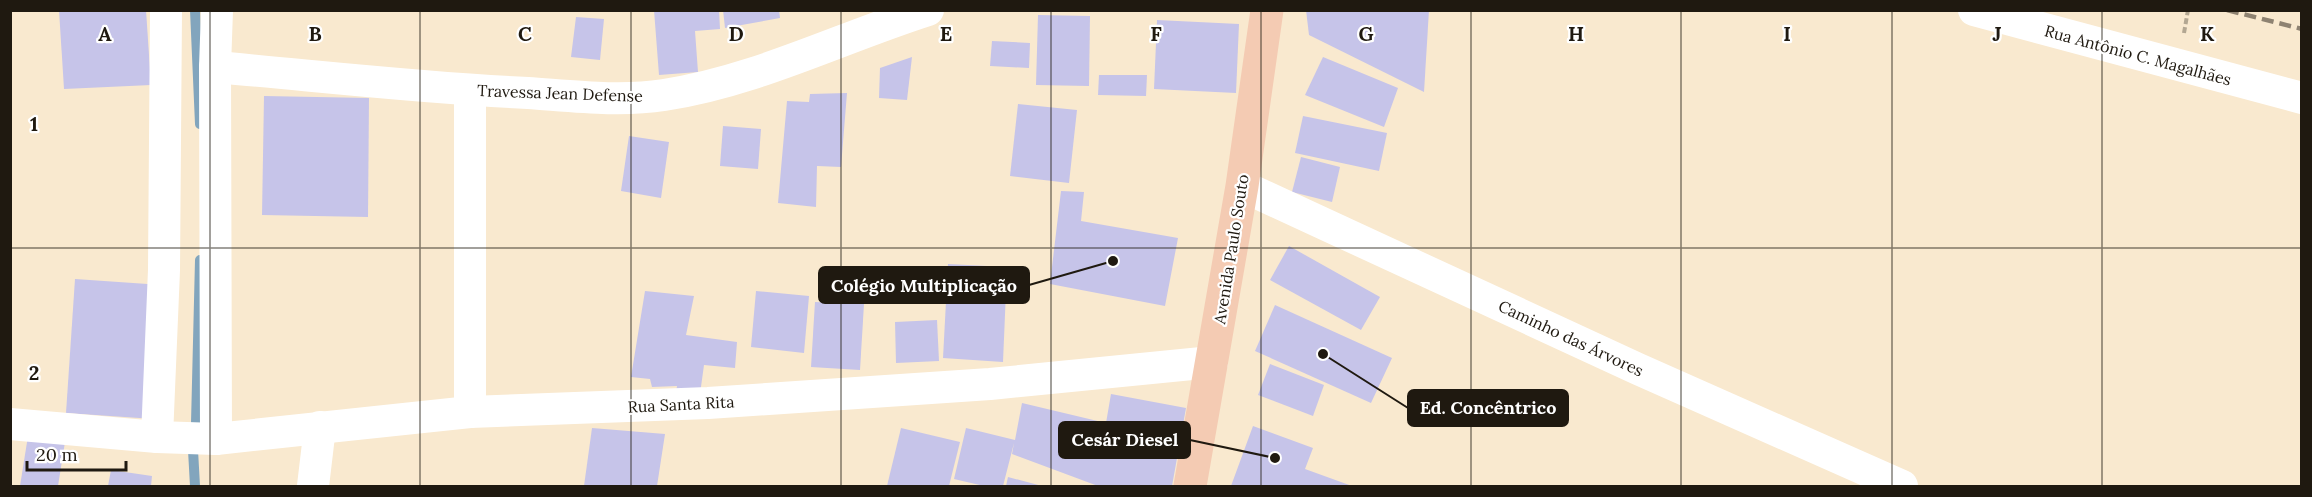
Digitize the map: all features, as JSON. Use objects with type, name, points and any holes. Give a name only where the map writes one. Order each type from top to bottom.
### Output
[{"type":"main road","name":"Avenida Paulo Souto","points":[[1190,486],[1242,186],[1266,10]]},
{"type":"street","points":[[157,437],[164,270],[166,10]]},
{"type":"street","points":[[216,439],[215,67],[217,10]]},
{"type":"street","name":"Travessa Jean Defense","points":[[215,67],[470,90],[614,98],[662,96],[714,85],[762,70],[928,10]]},
{"type":"street","name":"Rua Antônio C. Magalhães","points":[[1974,10],[2301,98]]},
{"type":"street","points":[[470,90],[470,412]]},
{"type":"street","name":"Caminho das Árvores","points":[[1242,186],[1638,369],[1902,486]]},
{"type":"street","name":"Rua Santa Rita","points":[[10,424],[157,437],[216,439],[470,412],[708,403],[990,384],[1212,362]]},
{"type":"street","points":[[312,486],[320,427]]},
{"type":"building","points":[[59,10],[146,10],[151,85],[64,89]]},
{"type":"building","points":[[654,10],[719,10],[720,29],[695,31],[698,72],[659,75]]},
{"type":"building","points":[[723,10],[779,10],[780,18],[725,28]]},
{"type":"building","points":[[1306,10],[1429,10],[1424,92],[1309,35]]},
{"type":"building","points":[[1038,15],[1090,16],[1089,86],[1036,85]]},
{"type":"building","points":[[576,17],[604,19],[600,60],[571,57]]},
{"type":"building","points":[[1157,20],[1239,24],[1236,93],[1154,89]]},
{"type":"building","points":[[992,41],[1030,43],[1029,68],[990,66]]},
{"type":"building","points":[[912,57],[907,100],[879,98],[880,68]]},
{"type":"building","points":[[1323,57],[1398,88],[1384,127],[1305,95]]},
{"type":"building","points":[[1099,75],[1147,75],[1146,96],[1098,95]]},
{"type":"building","points":[[847,93],[841,167],[817,166],[816,207],[778,203],[787,101],[809,102],[810,94]]},
{"type":"building","points":[[264,96],[369,98],[368,217],[262,215]]},
{"type":"building","points":[[1018,104],[1077,110],[1069,183],[1010,176]]},
{"type":"building","points":[[1303,116],[1387,133],[1379,171],[1295,153]]},
{"type":"building","points":[[723,126],[761,129],[758,169],[720,166]]},
{"type":"building","points":[[629,136],[669,142],[661,198],[621,191]]},
{"type":"building","points":[[1301,157],[1340,167],[1332,202],[1292,192]]},
{"type":"building","points":[[1061,191],[1084,192],[1081,221],[1178,238],[1165,306],[1050,284]]},
{"type":"building","points":[[1289,246],[1380,297],[1361,330],[1270,280]]},
{"type":"building","points":[[948,264],[1007,267],[1003,362],[943,358]]},
{"type":"building","points":[[75,279],[162,285],[154,419],[66,413]]},
{"type":"building","points":[[645,291],[694,296],[686,335],[737,342],[735,368],[704,365],[700,394],[676,392],[677,386],[652,387],[650,379],[631,377]]},
{"type":"building","points":[[756,291],[809,296],[804,353],[751,347]]},
{"type":"building","points":[[815,302],[864,304],[860,370],[811,367]]},
{"type":"building","points":[[1275,305],[1392,358],[1371,403],[1255,351]]},
{"type":"building","points":[[937,320],[939,361],[896,363],[895,322]]},
{"type":"building","points":[[1270,364],[1324,385],[1313,416],[1258,395]]},
{"type":"building","points":[[1111,394],[1186,408],[1172,486],[1098,486],[1012,454],[1014,443],[1003,486],[984,486],[954,479],[966,428],[1015,440],[1022,403],[1106,423]]},
{"type":"building","points":[[1253,426],[1313,448],[1305,469],[1352,486],[1231,486]]},
{"type":"building","points":[[592,428],[665,434],[657,486],[584,486]]},
{"type":"building","points":[[901,428],[960,442],[949,486],[887,486]]},
{"type":"building","points":[[28,436],[65,442],[58,486],[20,486]]},
{"type":"building","points":[[111,470],[152,476],[151,486],[108,486]]},
{"type":"building","points":[[1008,477],[1042,486],[1006,486]]},
{"type":"waterway","points":[[195,10],[200,124]]},
{"type":"waterway","points":[[196,423],[200,260]]},
{"type":"waterway","points":[[193,450],[195,486]]},
{"type":"railway","points":[[2227,10],[2302,29]]},
{"type":"place","name":"Colégio Multiplicação","points":[[1113,261]]},
{"type":"place","name":"Ed. Concêntrico","points":[[1323,354]]},
{"type":"place","name":"Cesár Diesel","points":[[1275,458]]}]
